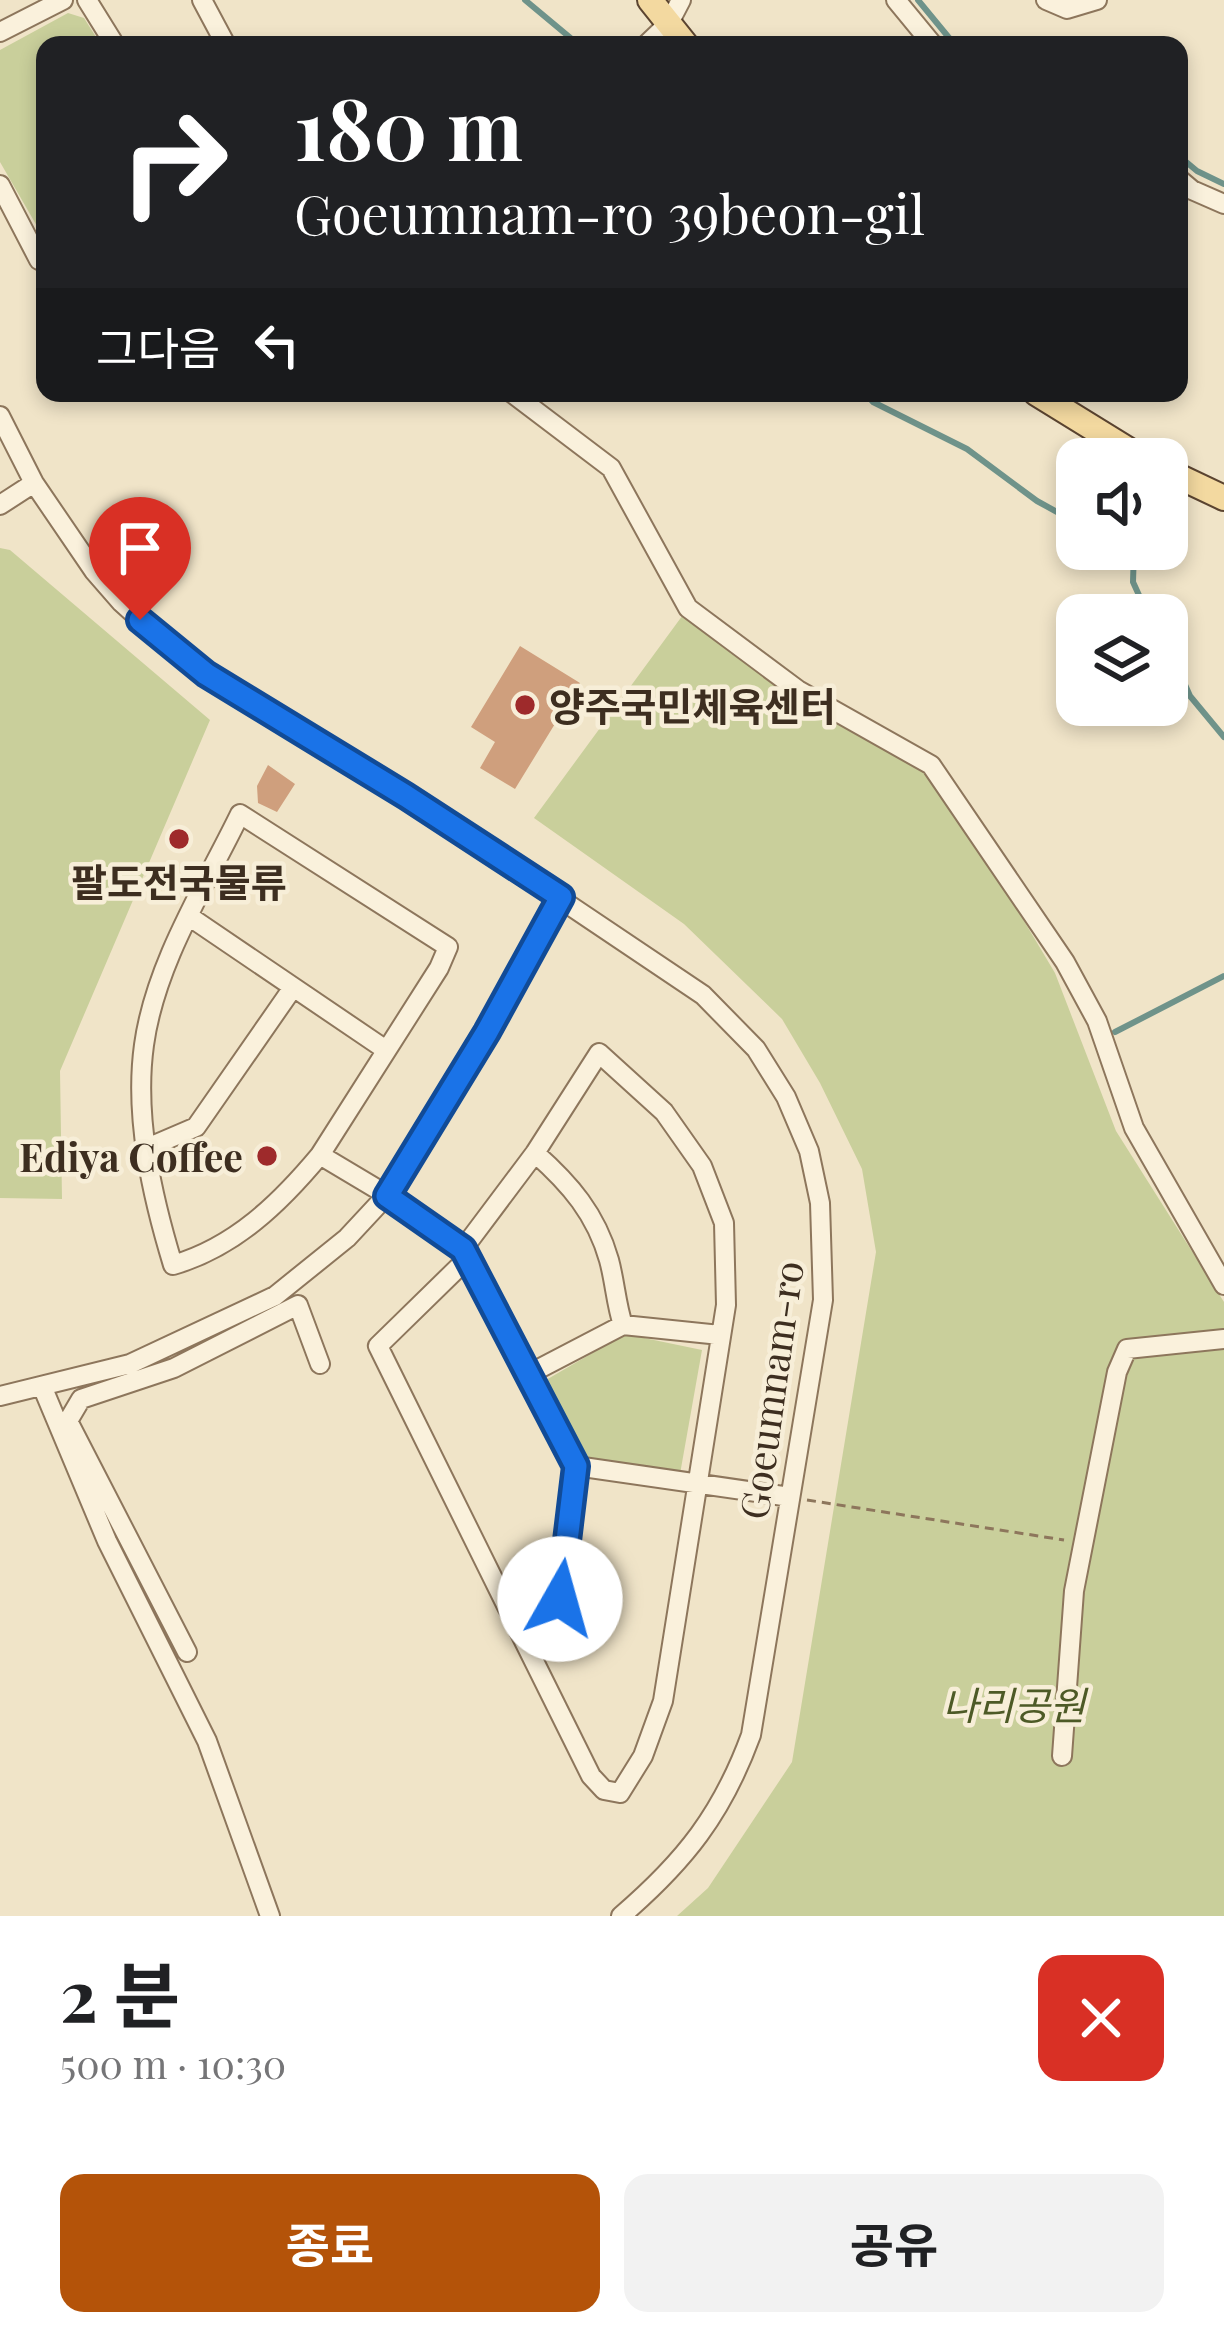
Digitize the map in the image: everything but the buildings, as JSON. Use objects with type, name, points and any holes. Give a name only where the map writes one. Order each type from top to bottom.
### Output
[{"type":"main road","points":[[650,0],[679,36]]},
{"type":"main road","points":[[1051,402],[1109,438]]},
{"type":"main road","points":[[1188,481],[1224,498]]},
{"type":"street","points":[[0,32],[63,0]]},
{"type":"street","points":[[87,0],[109,36]]},
{"type":"street","points":[[202,0],[221,36]]},
{"type":"street","points":[[655,36],[681,0]]},
{"type":"street","points":[[896,0],[926,36]]},
{"type":"street","points":[[1046,0],[1066,8],[1096,0]]},
{"type":"street","points":[[0,185],[36,254]]},
{"type":"street","points":[[1188,187],[1224,204]]},
{"type":"street","points":[[524,402],[611,468],[688,608],[798,690],[931,765],[1065,962],[1097,1021],[1134,1128],[1224,1286]]},
{"type":"street","name":"Goeumnam-ro","points":[[0,416],[34,482],[94,571],[121,602],[183,658],[561,897],[703,995],[756,1049],[786,1097],[809,1151],[820,1203],[823,1300],[757,1707],[741,1762],[700,1838],[621,1916]]},
{"type":"street","points":[[0,505],[34,482]]},
{"type":"street","points":[[240,814],[448,947],[320,1155],[279,1204],[233,1237],[173,1264],[159,1221],[147,1148],[143,1045],[161,982],[190,917],[240,814]]},
{"type":"street","points":[[0,1396],[130,1364],[274,1296],[347,1238],[387,1196],[487,1032],[561,897]]},
{"type":"street","points":[[190,917],[386,1050]]},
{"type":"street","points":[[147,1148],[196,1127],[292,989]]},
{"type":"street","points":[[599,1054],[664,1112],[702,1166],[724,1223],[726,1305],[663,1702],[643,1756],[620,1793],[604,1790],[591,1776],[378,1346],[465,1253],[599,1054]]},
{"type":"street","points":[[535,1153],[572,1185],[597,1225],[622,1325]]},
{"type":"street","points":[[320,1155],[465,1253],[576,1466],[560,1599],[525,1642]]},
{"type":"street","points":[[187,1652],[68,1421],[81,1399],[174,1368],[298,1305],[320,1364]]},
{"type":"street","points":[[529,1374],[622,1325],[720,1335]]},
{"type":"street","points":[[1062,1756],[1074,1591],[1117,1372],[1126,1348],[1224,1339]]},
{"type":"street","points":[[42,1386],[106,1541],[207,1741],[270,1916]]},
{"type":"street","points":[[576,1466],[790,1497]]},
{"type":"path","points":[[790,1497],[1084,1543]]},
{"type":"green space","points":[[68,13],[84,18],[95,36],[36,36],[36,224],[0,162],[0,50]]},
{"type":"green space","points":[[0,548],[10,550],[210,720],[60,1071],[62,1199],[0,1198]]},
{"type":"green space","name":"나리공원","points":[[688,608],[931,765],[1055,973],[1116,1131],[1224,1302],[1224,1916],[677,1916],[708,1888],[792,1762],[876,1252],[862,1169],[782,1019],[684,924],[534,818]]},
{"type":"green space","points":[[625,1334],[702,1350],[680,1474],[588,1457],[546,1380]]},
{"type":"waterway","points":[[525,0],[568,36]]},
{"type":"waterway","points":[[918,0],[948,36]]},
{"type":"waterway","points":[[1188,164],[1224,184]]},
{"type":"waterway","points":[[873,402],[967,449],[1056,511]]},
{"type":"waterway","points":[[1133,570],[1138,594]]},
{"type":"waterway","points":[[1188,691],[1224,737]]},
{"type":"waterway","points":[[1115,1032],[1224,976]]},
{"type":"place","name":"양주국민체육센터","points":[[525,705]]},
{"type":"place","name":"팔도전국물류","points":[[179,839]]},
{"type":"place","name":"Ediya Coffee","points":[[267,1156]]},
{"type":"route","points":[[140,620],[206,674],[561,897],[487,1032],[387,1196],[463,1249],[576,1466],[560,1599]]}]
